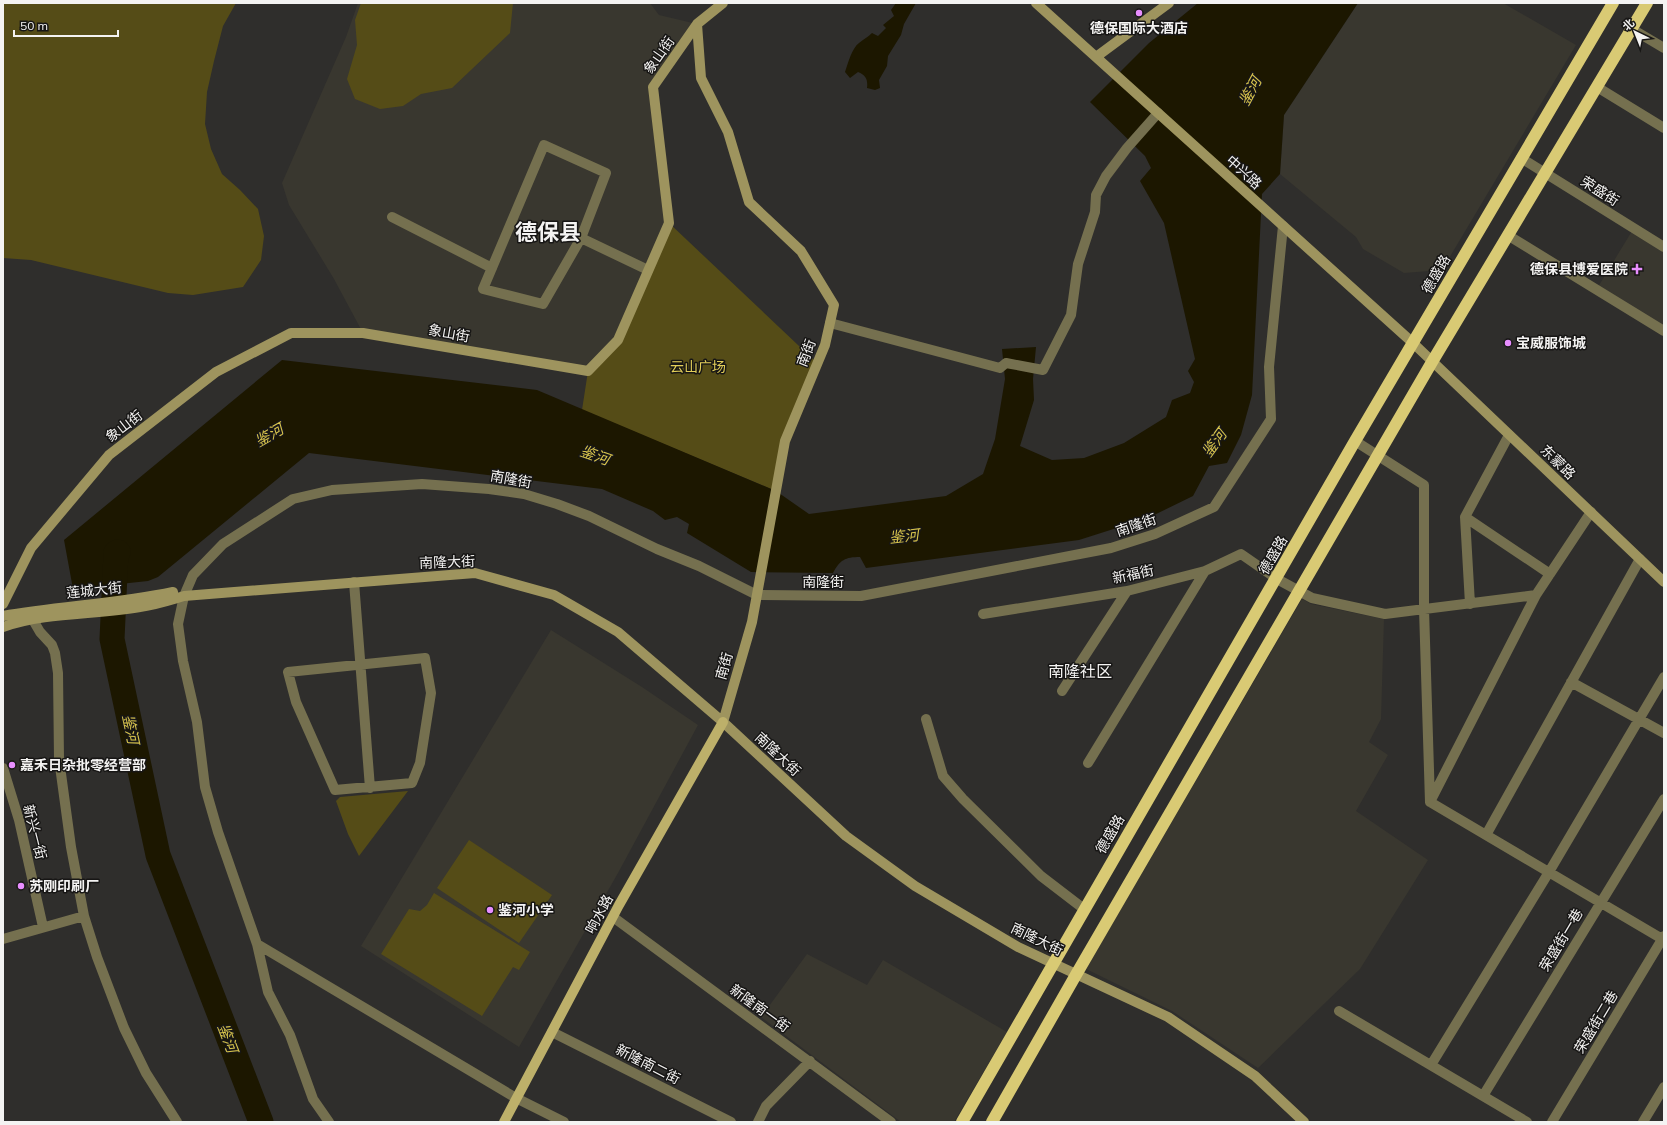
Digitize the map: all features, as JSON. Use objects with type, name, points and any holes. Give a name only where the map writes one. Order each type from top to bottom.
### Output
[{"type":"highway","name":"德盛路","points":[[962,1122],[1053,962],[1277,579],[1355,441],[1612,3]]},
{"type":"highway","points":[[992,1122],[1076,974],[1432,362],[1509,236],[1647,3]]},
{"type":"main road","name":"象山街","points":[[3,604],[31,548],[109,455],[216,372],[291,333],[363,333],[588,371],[618,340],[669,223],[653,87],[697,24],[723,3]]},
{"type":"main road","name":"中兴路","points":[[1036,3],[1413,343],[1432,362]]},
{"type":"main road","points":[[1096,57],[1169,3]]},
{"type":"main road","name":"南街","points":[[697,24],[701,78],[728,132],[749,202],[801,251],[834,305],[825,345],[785,441],[752,622],[723,722]]},
{"type":"main road","name":"东蒙路","points":[[1432,362],[1664,582]]},
{"type":"main road","name":"南隆大街","points":[[186,593],[475,573],[554,595],[618,632],[723,722],[846,836],[915,886],[1018,947],[1053,962],[1168,1017],[1255,1076],[1304,1122]]},
{"type":"main road","name":"莲城大街","points":[[3,616],[52,613],[140,603],[186,593]]},
{"type":"main road","name":"莲城大街","points":[[3,627],[33,620],[52,613]]},
{"type":"main road","name":"响水路","points":[[504,1122],[613,917],[723,722]]},
{"type":"street","points":[[1632,29],[1664,48]]},
{"type":"street","points":[[1597,87],[1664,128]]},
{"type":"street","points":[[830,324],[1000,368],[1006,363],[1043,370],[1071,315],[1078,264],[1095,212],[1096,195],[1106,176],[1127,148],[1158,113]]},
{"type":"street","points":[[544,145],[606,174],[581,238],[543,304],[483,289],[492,268],[544,145]]},
{"type":"street","name":"荣盛街","points":[[1521,158],[1664,247]]},
{"type":"street","points":[[392,217],[492,268]]},
{"type":"street","name":"南隆街","points":[[329,1122],[313,1099],[290,1035],[268,992],[257,944],[218,832],[205,787],[198,722],[183,661],[178,624],[186,593],[193,575],[223,544],[293,499],[332,490],[422,484],[489,488],[524,494],[556,504],[589,516],[657,549],[699,566],[756,595],[861,596],[999,571],[1111,548],[1155,534],[1214,507],[1271,419],[1269,367],[1283,226]]},
{"type":"street","points":[[1509,236],[1664,331]]},
{"type":"street","points":[[581,238],[648,270]]},
{"type":"street","points":[[1470,604],[1465,517],[1509,435]]},
{"type":"street","points":[[1355,441],[1424,485],[1424,610],[1430,802]]},
{"type":"street","points":[[1430,802],[1536,595],[1591,512]]},
{"type":"street","points":[[1465,517],[1550,574]]},
{"type":"street","name":"新福街","points":[[983,614],[1127,591],[1205,571],[1241,554],[1277,579]]},
{"type":"street","points":[[1486,835],[1640,559]]},
{"type":"street","points":[[1088,763],[1205,571]]},
{"type":"street","points":[[1277,579],[1312,598],[1385,614],[1536,595]]},
{"type":"street","points":[[354,582],[370,788]]},
{"type":"street","points":[[1062,690],[1127,591]]},
{"type":"street","points":[[33,620],[40,632],[52,645],[58,673],[59,759],[70,840],[84,916],[97,957],[124,1028],[146,1073],[177,1122]]},
{"type":"street","points":[[425,658],[430,693],[420,763],[412,783],[335,790],[296,702],[288,672],[361,664],[425,658]]},
{"type":"street","points":[[1431,1066],[1549,872],[1664,678]]},
{"type":"street","points":[[1571,682],[1664,732]]},
{"type":"street","points":[[926,719],[943,776],[963,799],[1040,876],[1084,909]]},
{"type":"street","name":"新兴一街","points":[[3,768],[19,820],[43,927]]},
{"type":"street","name":"荣盛街一巷","points":[[1483,1096],[1664,799]]},
{"type":"street","points":[[1430,802],[1663,938]]},
{"type":"street","points":[[3,939],[84,916]]},
{"type":"street","name":"新隆南一街","points":[[613,917],[891,1122]]},
{"type":"street","name":"荣盛街二巷","points":[[1552,1122],[1663,938]]},
{"type":"street","points":[[257,944],[516,1098],[564,1122]]},
{"type":"street","points":[[1339,1012],[1527,1122]]},
{"type":"street","name":"新隆南二街","points":[[552,1032],[731,1122]]},
{"type":"street","points":[[758,1122],[766,1106],[810,1062]]},
{"type":"street","points":[[1643,1122],[1664,1087]]},
{"type":"shaded area","points":[[358,3],[650,3],[659,15],[697,24],[653,87],[669,223],[618,340],[581,370],[363,333],[334,279],[289,205],[282,183],[346,37]]},
{"type":"shaded area","points":[[1358,3],[1503,3],[1576,45],[1442,270],[1404,273],[1363,249],[1356,237],[1280,174],[1284,115]]},
{"type":"shaded area","name":"德保县博爱医院","points":[[1632,231],[1664,250],[1664,326],[1598,287]]},
{"type":"shaded area","points":[[1302,599],[1311,604],[1384,619],[1381,719],[1369,742],[1388,755],[1356,811],[1428,860],[1360,969],[1258,1068],[1172,1011],[1086,969]]},
{"type":"shaded area","name":"鉴河小学","points":[[551,630],[642,687],[698,725],[618,873],[519,1047],[361,946]]},
{"type":"shaded area","points":[[807,954],[867,985],[883,960],[1007,1032],[954,1122],[901,1122],[761,1017]]},
{"type":"green space","points":[[3,3],[236,3],[223,26],[214,61],[207,92],[205,124],[211,149],[222,174],[258,209],[264,236],[261,260],[243,287],[193,295],[168,293],[31,260],[3,258]]},
{"type":"green space","points":[[361,3],[513,3],[510,33],[452,88],[421,94],[403,106],[380,109],[355,99],[347,79],[357,45],[355,20]]},
{"type":"green space","name":"云山广场","points":[[669,223],[817,363],[785,441],[776,491],[582,410],[588,371],[618,340]]},
{"type":"green space","points":[[408,791],[359,856],[348,834],[336,801],[340,797]]},
{"type":"green space","points":[[469,840],[552,895],[519,943],[437,888]]},
{"type":"green space","points":[[434,893],[530,952],[519,970],[513,967],[482,1016],[381,954],[409,909],[420,911],[427,905]]},
{"type":"water","points":[[896,3],[916,3],[904,24],[901,35],[888,56],[887,66],[879,80],[880,88],[875,90],[867,88],[867,80],[865,76],[858,72],[850,78],[845,72],[847,64],[857,45],[872,33],[878,36],[886,28],[883,25],[894,16],[891,10]]},
{"type":"water","points":[[1198,3],[1358,3],[1284,115],[1280,174],[1262,194],[1252,395],[1241,435],[1227,463],[1209,466],[1193,496],[1148,518],[1079,540],[866,568],[860,557],[850,558],[841,562],[833,573],[751,572],[687,533],[689,524],[677,517],[665,520],[653,511],[602,489],[309,453],[158,577],[148,581],[73,589],[64,540],[282,360],[537,390],[776,491],[809,514],[946,496],[983,474],[995,439],[1005,379],[1002,349],[1036,347],[1033,379],[1034,400],[1020,446],[1052,460],[1084,458],[1124,443],[1166,417],[1172,400],[1190,393],[1194,382],[1188,371],[1195,359],[1164,223],[1140,181],[1151,168],[1145,156],[1090,102],[1149,43]]},
{"type":"waterway","name":"鉴河","points":[[118,552],[116,553],[112,639],[158,855],[261,1122]]},
{"type":"place","name":"德保国际大酒店","points":[[1139,13]]},
{"type":"place","name":"德保县博爱医院","points":[[1637,269]]},
{"type":"place","name":"宝威服饰城","points":[[1508,343]]},
{"type":"place","name":"嘉禾日杂批零经营部","points":[[12,765]]},
{"type":"place","name":"苏刚印刷厂","points":[[21,886]]},
{"type":"place","name":"鉴河小学","points":[[490,910]]},
{"type":"district","name":"德保县","points":[[548,232]]},
{"type":"district","name":"南隆社区","points":[[1080,671]]}]
